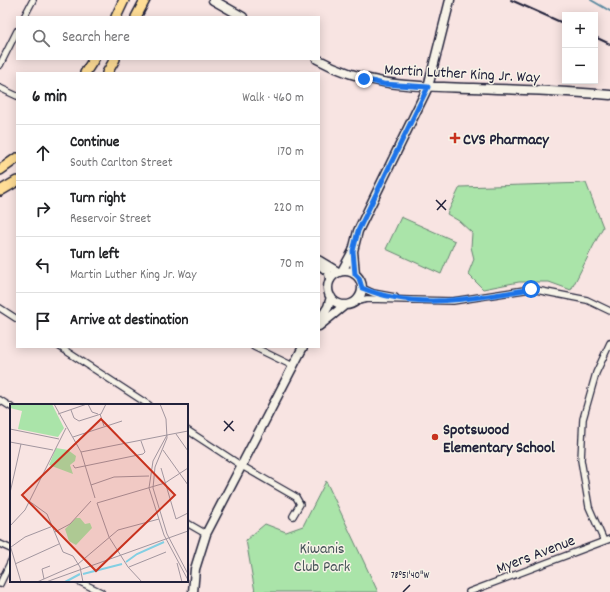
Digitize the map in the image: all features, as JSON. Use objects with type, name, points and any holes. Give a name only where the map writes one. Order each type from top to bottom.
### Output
[{"type":"main road","points":[[116,16],[124,0]]},
{"type":"main road","points":[[137,16],[145,0]]},
{"type":"main road","points":[[213,0],[241,16]]},
{"type":"main road","points":[[345,305],[334,301],[331,297],[328,286],[330,280],[341,272],[353,251],[358,231],[428,87],[450,0]]},
{"type":"main road","points":[[86,72],[93,60]]},
{"type":"main road","points":[[108,72],[114,60]]},
{"type":"main road","name":"Martin Luther King Jr. Way","points":[[319,60],[364,79],[383,84],[573,92],[610,95]]},
{"type":"main road","points":[[0,170],[16,159]]},
{"type":"main road","points":[[0,191],[16,182]]},
{"type":"main road","points":[[353,251],[355,274]]},
{"type":"main road","points":[[320,325],[345,305],[355,302],[361,293],[362,288],[359,278],[355,274],[341,272]]},
{"type":"main road","points":[[320,319],[328,307],[331,297]]},
{"type":"main road","points":[[193,592],[195,569],[206,534],[302,348]]},
{"type":"street","points":[[25,16],[33,0]]},
{"type":"street","points":[[0,65],[16,33]]},
{"type":"street","points":[[0,88],[16,96]]},
{"type":"street","points":[[320,261],[341,272]]},
{"type":"street","points":[[320,266],[328,272],[330,280]]},
{"type":"street","points":[[362,288],[373,292],[412,300]]},
{"type":"street","points":[[355,302],[367,299],[453,301],[531,289],[587,300],[610,311]]},
{"type":"street","points":[[0,308],[16,318]]},
{"type":"street","points":[[607,540],[589,507],[581,460],[583,419],[596,373],[609,350],[610,342]]},
{"type":"street","points":[[62,348],[147,404]]},
{"type":"street","points":[[256,348],[293,366]]},
{"type":"street","points":[[0,400],[10,407]]},
{"type":"street","points":[[188,431],[242,466],[296,497],[300,504],[293,516]]},
{"type":"street","points":[[188,524],[206,534]]},
{"type":"street","name":"Myers Avenue","points":[[469,592],[607,540]]},
{"type":"street","points":[[0,544],[10,549]]},
{"type":"street","points":[[0,584],[10,563]]},
{"type":"street","points":[[80,582],[101,592]]},
{"type":"green space","points":[[586,183],[603,227],[571,290],[549,282],[519,282],[483,289],[468,274],[474,259],[471,247],[472,233],[459,221],[447,214],[460,187]]},
{"type":"green space","points":[[401,217],[455,241],[441,274],[386,249]]},
{"type":"green space","name":"Kiwanis Club Park","points":[[326,481],[378,592],[255,592],[246,540],[265,524],[286,532],[303,526]]},
{"type":"waterway","points":[[591,0],[610,11]]},
{"type":"railway","points":[[511,0],[562,23]]},
{"type":"railway","points":[[598,38],[610,44]]},
{"type":"place","name":"CVS Pharmacy","points":[[455,138]]},
{"type":"place","name":"Spotswood Elementary School","points":[[435,437]]},
{"type":"route","points":[[364,79],[383,84],[428,87],[358,231],[353,251],[355,274],[359,278],[362,288],[373,292],[412,300],[425,301],[453,301],[531,289]]}]
